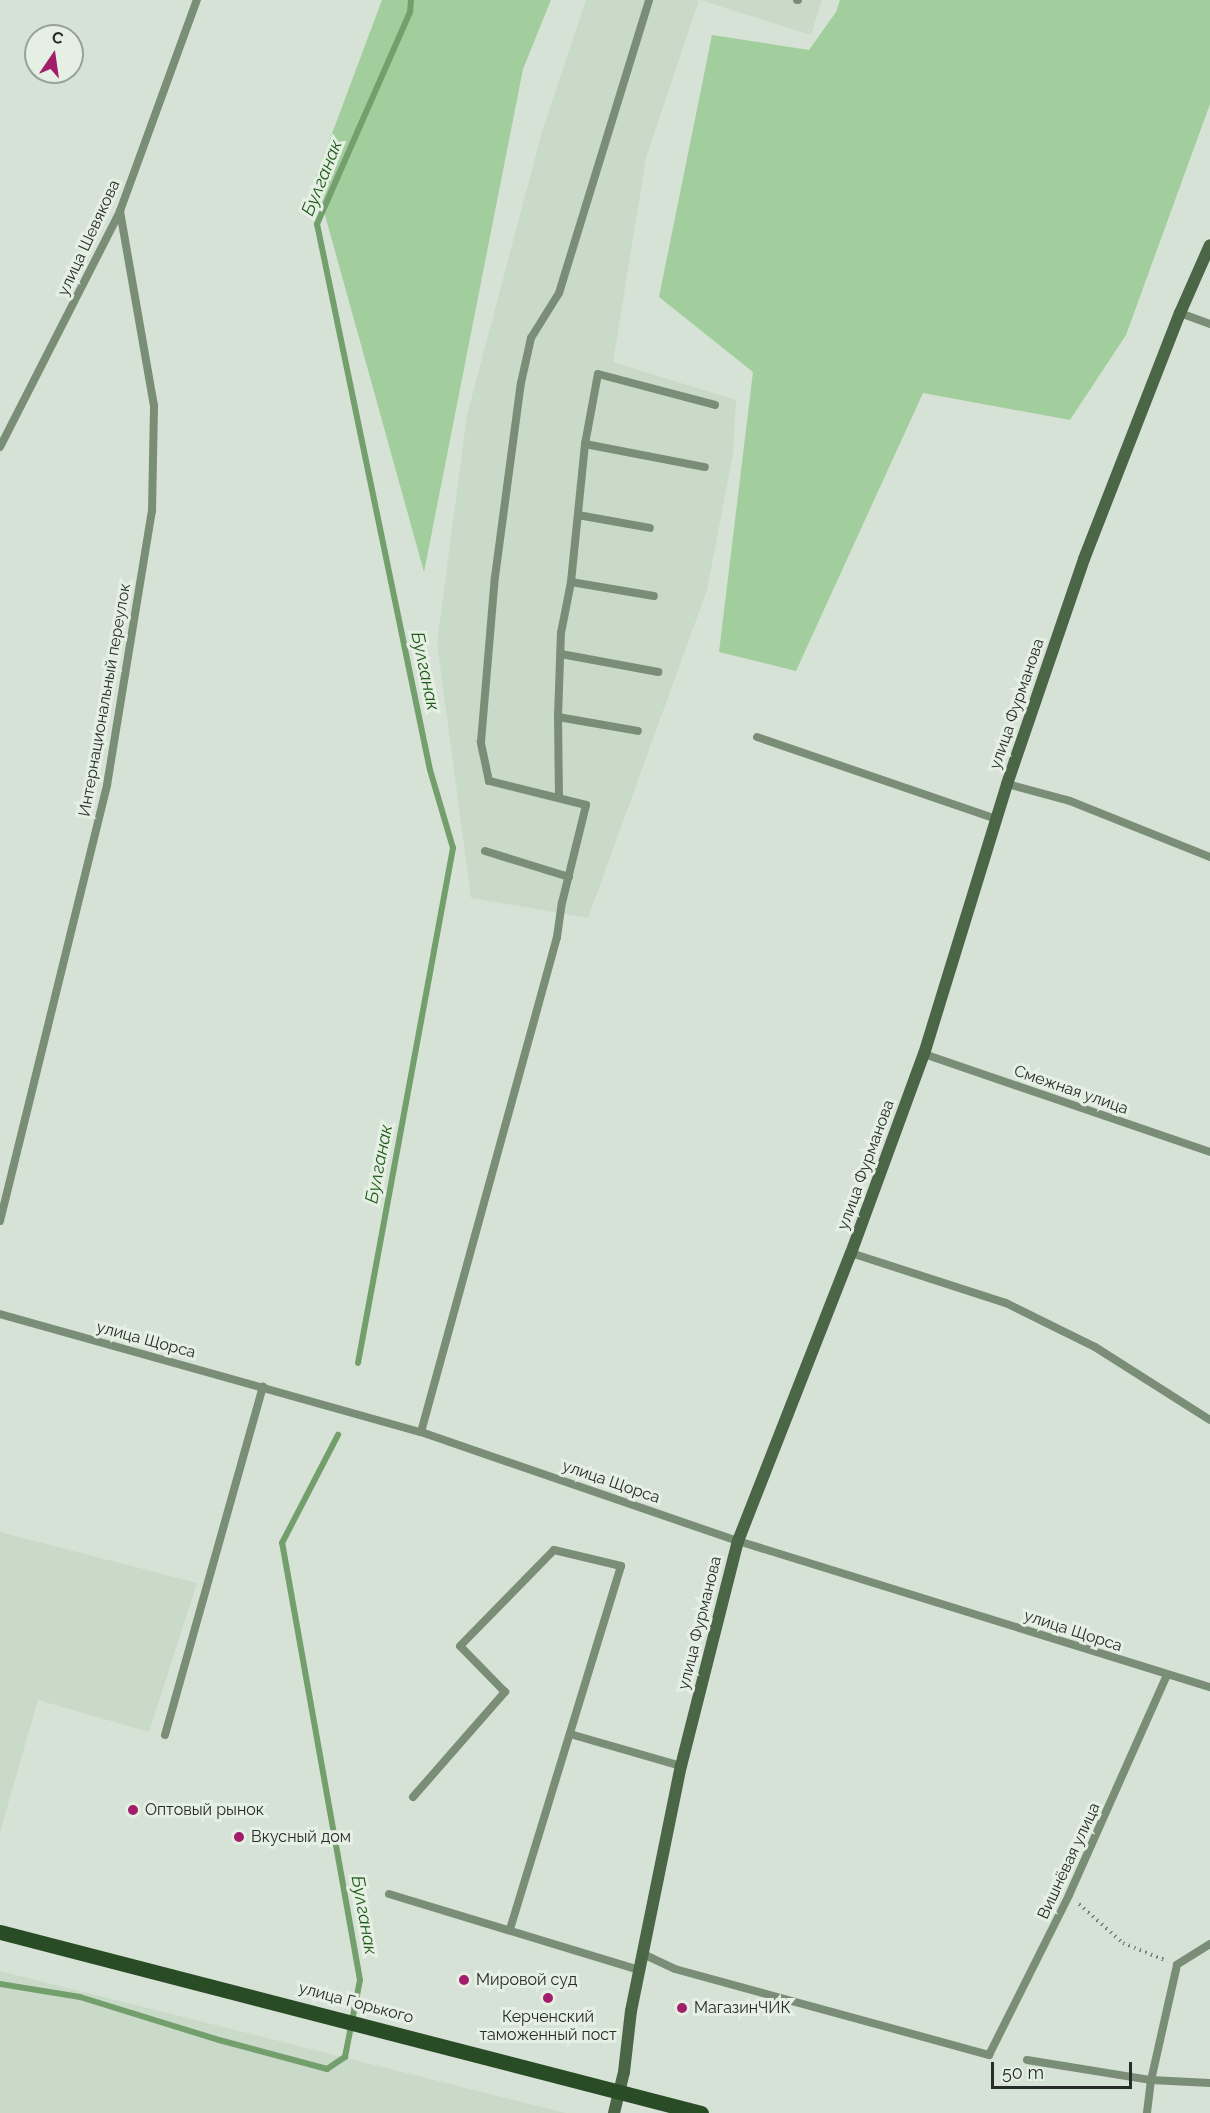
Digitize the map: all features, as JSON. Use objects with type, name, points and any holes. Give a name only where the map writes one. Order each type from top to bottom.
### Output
[{"type":"main road","name":"улица Фурманова","points":[[614,2113],[620,2091],[639,1970],[681,1766],[738,1541],[851,1253],[924,1054],[1007,784],[1084,559],[1180,313],[1210,245]]},
{"type":"main road","name":"улица Горького","points":[[0,1932],[304,2008],[701,2113]]},
{"type":"lane","name":"улица Шевякова","points":[[0,447],[120,211],[197,0]]},
{"type":"lane","points":[[421,1432],[557,937],[586,805],[489,781],[481,742],[495,577],[521,383],[531,338],[559,293],[649,0]]},
{"type":"lane","name":"Интернациональный переулок","points":[[0,1221],[107,785],[152,511],[154,406],[120,211]]},
{"type":"lane","points":[[1180,313],[1210,324]]},
{"type":"lane","points":[[559,798],[558,717],[561,633],[571,582],[585,444],[598,374],[715,405]]},
{"type":"lane","points":[[585,444],[705,467]]},
{"type":"lane","points":[[578,515],[650,528]]},
{"type":"lane","points":[[571,582],[654,596]]},
{"type":"lane","points":[[561,654],[658,672]]},
{"type":"lane","points":[[558,717],[638,731]]},
{"type":"lane","points":[[756,737],[996,819]]},
{"type":"lane","points":[[1007,784],[1070,801],[1210,857]]},
{"type":"lane","points":[[485,851],[569,877]]},
{"type":"lane","name":"Смежная улица","points":[[924,1054],[1210,1152]]},
{"type":"lane","points":[[851,1253],[1006,1303],[1095,1347],[1210,1420]]},
{"type":"lane","name":"улица Щорса","points":[[0,1314],[421,1432],[738,1541],[1210,1687]]},
{"type":"lane","points":[[165,1735],[263,1387]]},
{"type":"lane","points":[[413,1797],[505,1692],[460,1646],[554,1550],[621,1566],[510,1929]]},
{"type":"lane","name":"Вишнёвая улица","points":[[643,1954],[675,1969],[989,2055],[1069,1895],[1167,1675]]},
{"type":"lane","points":[[570,1734],[681,1766]]},
{"type":"lane","points":[[389,1894],[639,1970]]},
{"type":"lane","points":[[1147,2113],[1151,2080],[1177,1965],[1210,1944]]},
{"type":"lane","points":[[1028,2060],[1151,2080],[1210,2083]]},
{"type":"path","points":[[1069,1895],[1123,1943],[1177,1965]]},
{"type":"shaded area","points":[[586,0],[699,0],[646,158],[613,362],[736,400],[733,454],[707,590],[588,918],[471,898],[437,643],[467,415],[543,128]]},
{"type":"shaded area","points":[[700,0],[822,0],[811,35]]},
{"type":"shaded area","points":[[0,1532],[197,1583],[149,1732],[38,1700],[0,1832]]},
{"type":"shaded area","points":[[0,1971],[566,2113],[0,2113]]},
{"type":"green space","points":[[382,0],[551,0],[523,69],[424,572],[315,179]]},
{"type":"green space","points":[[840,0],[1210,0],[1210,104],[1126,335],[1070,420],[923,393],[796,671],[719,652],[753,372],[659,297],[712,35],[809,50],[836,12]]},
{"type":"waterway","name":"Булганак","points":[[358,1363],[453,848],[430,770],[317,224],[410,12],[411,0]]},
{"type":"waterway","name":"Булганак","points":[[0,1984],[80,1997],[219,2040],[327,2069],[345,2057],[360,1980],[282,1543],[338,1435]]},
{"type":"place","name":"Оптовый рынок","points":[[133,1810]]},
{"type":"place","name":"Вкусный дом","points":[[239,1837]]},
{"type":"place","name":"Мировой суд","points":[[464,1980]]},
{"type":"place","name":"Керченский таможенный пост","points":[[548,1998]]},
{"type":"place","name":"МагазинЧИК","points":[[682,2008]]}]
